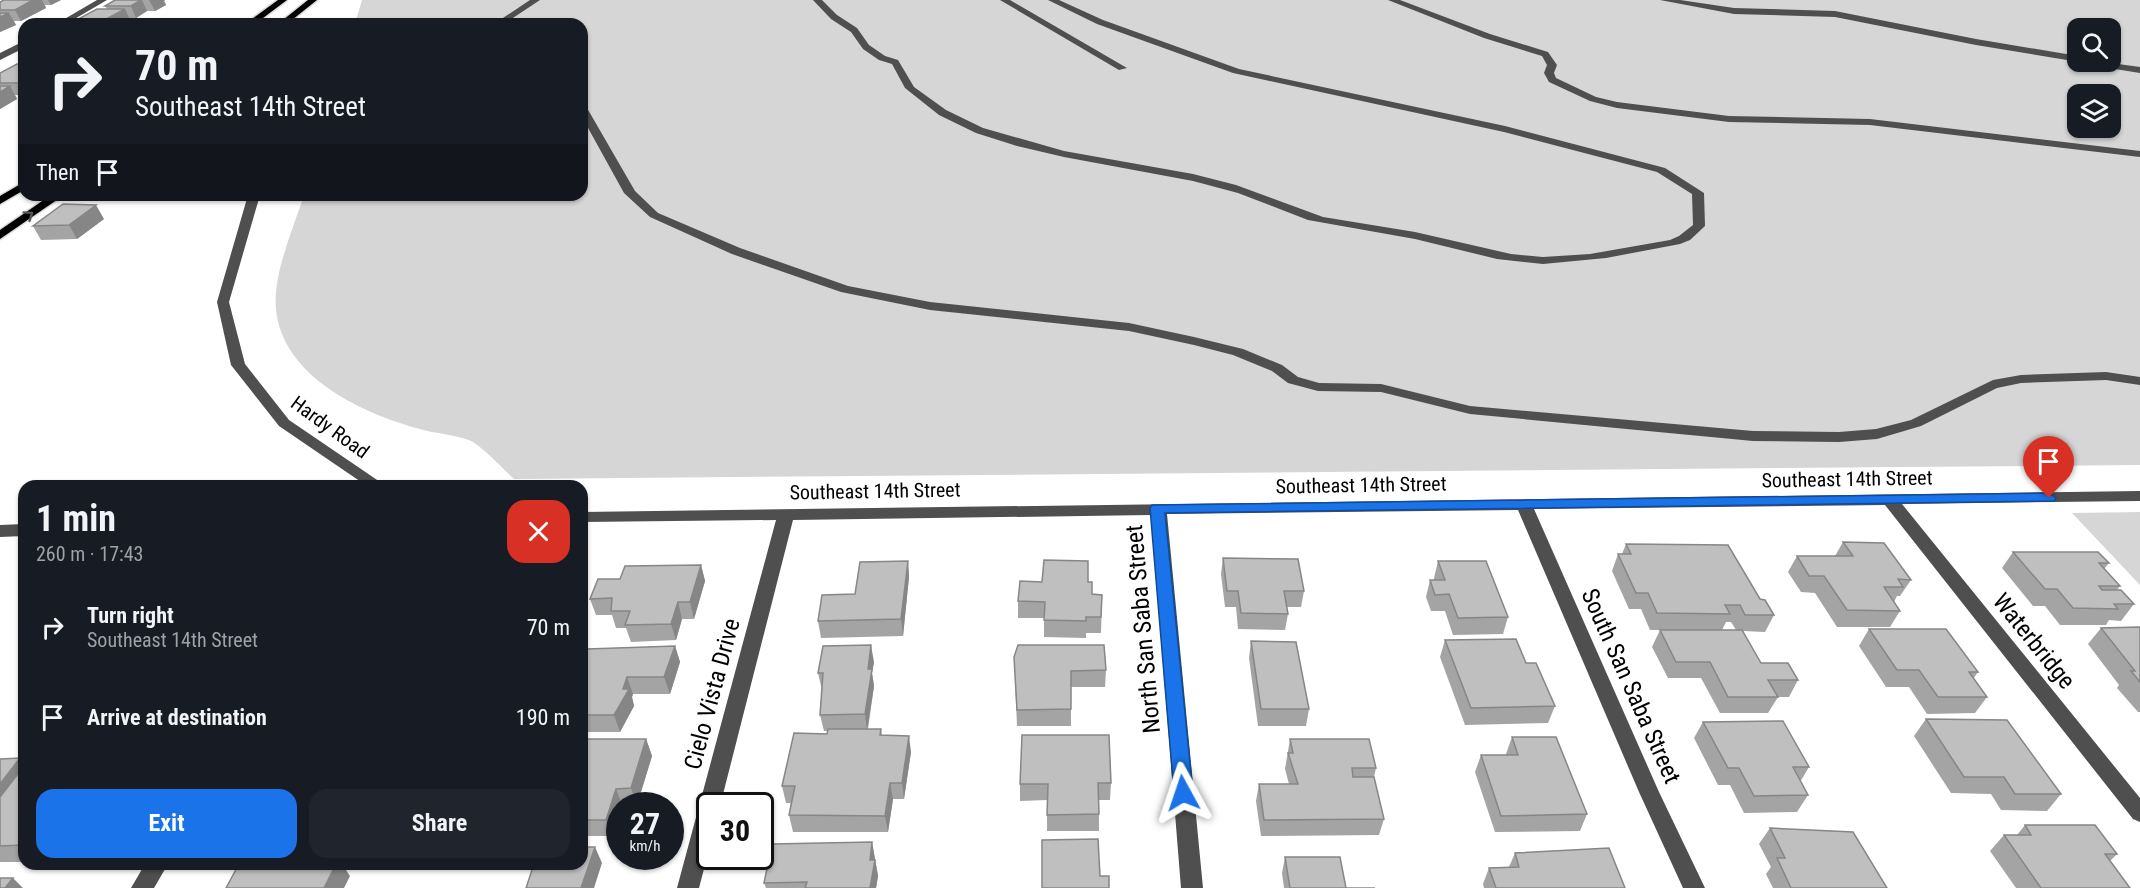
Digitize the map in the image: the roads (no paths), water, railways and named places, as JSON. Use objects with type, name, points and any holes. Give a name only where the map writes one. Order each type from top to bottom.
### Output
[{"type":"main road","points":[[258,18],[283,0]]},
{"type":"main road","points":[[290,18],[313,0]]},
{"type":"main road","points":[[0,201],[18,189]]},
{"type":"main road","points":[[0,235],[49,201]]},
{"type":"street","points":[[71,18],[103,0]]},
{"type":"street","points":[[508,18],[536,0]]},
{"type":"street","points":[[817,0],[834,17],[854,30],[866,47],[882,58],[894,62],[908,87],[921,98],[935,108],[984,132],[1028,146],[1137,169],[1181,174],[1234,187],[1312,219],[1401,233],[1512,258],[1531,259],[1575,259],[1611,254],[1682,239],[1699,226],[1698,193],[1661,170],[1504,129],[1347,97],[1236,71],[1100,22],[1052,0]]},
{"type":"street","points":[[1004,0],[1122,68]]},
{"type":"street","points":[[1392,0],[1487,36],[1545,54],[1552,64],[1549,73],[1552,80],[1593,99],[1617,105],[1729,119],[1870,122],[2140,154]]},
{"type":"street","points":[[1664,0],[1734,11],[1835,14],[2067,58]]},
{"type":"street","points":[[0,57],[18,47]]},
{"type":"street","points":[[2121,67],[2140,70]]},
{"type":"street","points":[[588,119],[630,193],[654,215],[736,251],[845,289],[930,306],[1129,327],[1194,341],[1238,352],[1276,368],[1293,380],[1318,387],[1381,388],[1470,410],[1753,436],[1839,437],[1877,434],[1916,423],[1994,384],[2021,379],[2106,376],[2140,381]]},
{"type":"street","name":"Hardy Road","points":[[252,201],[223,302],[238,365],[284,423],[369,480]]},
{"type":"street","name":"Southeast 14th Street","points":[[588,517],[2140,496]]},
{"type":"street","name":"Waterbridge","points":[[1890,500],[2140,813]]},
{"type":"street","name":"South San Saba Street","points":[[1524,504],[1649,792],[1694,888]]},
{"type":"street","name":"North San Saba Street","points":[[1158,508],[1192,888]]},
{"type":"street","name":"Cielo Vista Drive","points":[[688,888],[786,514]]},
{"type":"street","points":[[0,531],[18,530]]},
{"type":"street","points":[[142,888],[153,870]]}]
